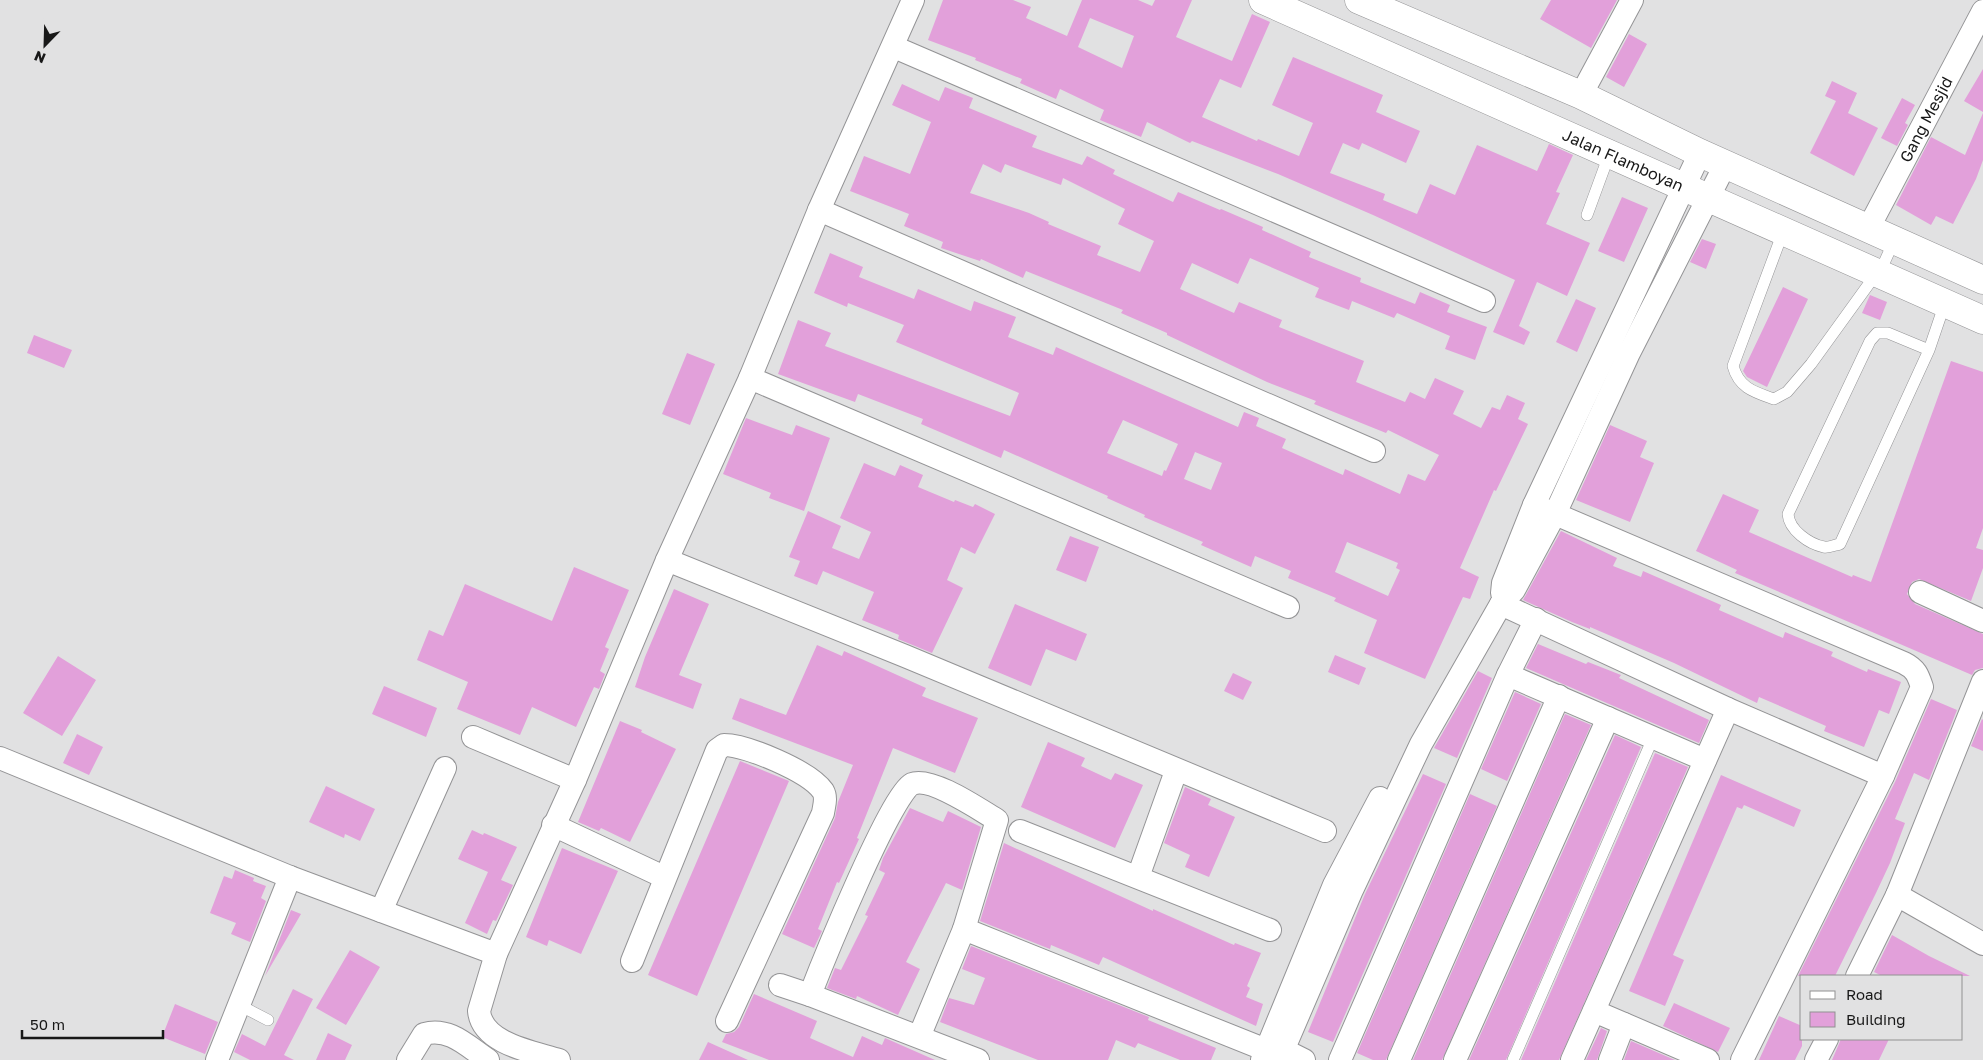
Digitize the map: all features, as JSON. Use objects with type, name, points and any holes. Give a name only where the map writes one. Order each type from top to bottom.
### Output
[{"type":"main road","name":"Jalan Flamboyan","points":[[1262,0],[1983,320]]},
{"type":"main road","points":[[1359,0],[1581,95],[1725,165],[1983,280]]},
{"type":"street","points":[[559,1060],[530,1056],[491,1034],[479,1018],[478,1011],[496,954],[575,780],[667,560],[750,378],[819,210],[914,0]]},
{"type":"street","points":[[1581,95],[1632,0]]},
{"type":"street","name":"Gang Mesjid","points":[[1868,229],[1983,11]]},
{"type":"street","points":[[894,47],[1484,302]]},
{"type":"street","points":[[1273,1055],[1343,887],[1421,744],[1501,604],[1514,590],[1555,514],[1629,353],[1695,193],[1700,153]]},
{"type":"street","points":[[1501,604],[1503,583],[1534,505],[1695,193],[1725,165]]},
{"type":"street","points":[[819,210],[1374,452]]},
{"type":"street","points":[[750,378],[1288,607]]},
{"type":"street","points":[[1534,505],[1913,668],[1918,674],[1922,687],[1883,776],[1742,1060]]},
{"type":"street","points":[[667,560],[905,656],[1325,832]]},
{"type":"street","points":[[1920,592],[1983,621]]},
{"type":"street","points":[[1501,604],[1728,709],[1883,776]]},
{"type":"street","points":[[1340,1060],[1508,675],[1536,619]]},
{"type":"street","points":[[1508,675],[1706,760]]},
{"type":"street","points":[[1857,975],[1897,895],[1983,680]]},
{"type":"street","points":[[1399,1060],[1559,696]]},
{"type":"street","points":[[1572,1060],[1728,709]]},
{"type":"street","points":[[1455,1060],[1608,718]]},
{"type":"street","points":[[473,737],[575,780]]},
{"type":"street","points":[[632,961],[664,877],[717,750],[724,745],[746,749],[806,776],[822,790],[826,800],[823,813],[727,1021]]},
{"type":"street","points":[[1,762],[290,876],[496,954]]},
{"type":"street","points":[[381,911],[445,768]]},
{"type":"street","points":[[1138,877],[1176,771]]},
{"type":"street","points":[[810,995],[822,962],[878,839],[902,792],[913,784],[929,783],[997,820],[964,929],[919,1037]]},
{"type":"street","points":[[553,825],[664,877]]},
{"type":"street","points":[[1020,831],[1270,930]]},
{"type":"street","points":[[217,1060],[290,876]]},
{"type":"street","points":[[1897,895],[1983,944]]},
{"type":"street","points":[[964,929],[1273,1055],[1304,1060]]},
{"type":"street","points":[[780,985],[978,1060]]},
{"type":"street","points":[[1594,1011],[1694,1057]]},
{"type":"street","points":[[1610,1060],[1624,1024]]},
{"type":"street","points":[[408,1060],[424,1034],[437,1030],[448,1033],[488,1060]]},
{"type":"street","points":[[1816,1060],[1826,1040]]},
{"type":"lane","points":[[1588,215],[1609,155]]},
{"type":"lane","points":[[1783,232],[1733,366],[1737,378],[1749,390],[1774,399],[1787,392],[1811,364],[1877,273],[1894,241]]},
{"type":"lane","points":[[1929,350],[1888,333],[1877,333],[1870,341],[1788,514],[1789,524],[1795,532],[1824,547],[1840,544],[1929,350],[1945,303]]},
{"type":"lane","points":[[1513,1060],[1653,738]]},
{"type":"lane","points":[[239,1005],[268,1020]]},
{"type":"building","points":[[943,0],[1013,0],[1031,7],[1026,18],[1067,36],[1082,0],[1138,0],[1152,6],[1155,0],[1192,0],[1176,37],[1232,61],[1252,14],[1270,22],[1241,88],[1220,79],[1202,117],[1257,141],[1258,139],[1299,156],[1313,123],[1272,105],[1293,57],[1383,95],[1376,112],[1420,131],[1406,163],[1362,143],[1359,150],[1343,143],[1330,173],[1385,194],[1383,200],[1417,214],[1430,184],[1455,195],[1477,145],[1537,171],[1549,144],[1573,155],[1556,192],[1560,193],[1546,224],[1590,243],[1567,296],[1537,282],[1519,326],[1530,332],[1524,345],[1493,332],[1515,280],[1278,174],[1192,141],[1190,143],[1147,122],[1141,137],[1100,120],[1104,110],[1060,89],[1056,99],[1020,83],[1022,79],[975,60],[976,58],[928,40]],"holes":[[[1090,18],[1134,36],[1122,68],[1078,47]]]},
{"type":"building","points":[[1551,0],[1617,0],[1591,48],[1540,19]]},
{"type":"building","points":[[1629,34],[1647,44],[1624,87],[1606,77]]},
{"type":"building","points":[[1983,69],[1983,112],[1964,101]]},
{"type":"building","points":[[1832,81],[1857,93],[1848,113],[1878,128],[1854,176],[1810,153],[1836,101],[1825,96]]},
{"type":"building","points":[[902,84],[939,101],[945,87],[973,98],[969,108],[1037,136],[1032,147],[1082,165],[1087,156],[1115,170],[1113,174],[1173,202],[1178,192],[1221,209],[1263,227],[1262,230],[1311,252],[1309,257],[1361,278],[1360,282],[1415,304],[1420,292],[1450,305],[1447,312],[1487,327],[1475,360],[1445,349],[1450,336],[1397,313],[1394,318],[1352,301],[1349,310],[1315,297],[1319,288],[1250,258],[1238,284],[1192,263],[1180,289],[1234,313],[1239,302],[1282,320],[1279,327],[1364,361],[1356,382],[1405,402],[1410,392],[1425,399],[1435,378],[1464,391],[1453,414],[1481,428],[1492,407],[1500,410],[1507,395],[1525,403],[1518,419],[1528,424],[1496,491],[1494,490],[1460,568],[1479,577],[1470,599],[1463,597],[1425,679],[1364,653],[1377,620],[1334,601],[1336,598],[1288,578],[1291,571],[1255,556],[1251,567],[1201,545],[1203,542],[1144,517],[1145,515],[1107,498],[1108,496],[1004,450],[1001,458],[921,424],[923,419],[858,394],[855,402],[778,374],[798,320],[831,333],[825,346],[1010,416],[1019,393],[896,342],[904,325],[848,303],[847,307],[814,293],[830,253],[863,267],[859,277],[914,299],[918,289],[971,311],[974,301],[1016,317],[1008,337],[1053,355],[1056,347],[1238,427],[1244,412],[1259,418],[1256,426],[1286,439],[1282,448],[1343,475],[1345,469],[1400,494],[1408,474],[1425,481],[1439,455],[1388,430],[1386,433],[1314,404],[1316,401],[1267,382],[1167,335],[1167,333],[1121,313],[1123,310],[1026,271],[1023,278],[981,259],[980,261],[941,248],[943,242],[904,226],[909,214],[850,191],[864,156],[910,174],[931,122],[892,105]],"holes":[[[983,164],[1001,173],[1005,164],[1061,185],[1063,178],[1125,209],[1118,224],[1154,241],[1140,272],[1097,255],[1101,246],[1048,224],[1049,222],[1029,213],[970,193]],[[1123,420],[1178,444],[1162,476],[1107,453]],[[1195,452],[1222,463],[1211,490],[1184,479]],[[1347,542],[1398,563],[1396,568],[1400,570],[1388,596],[1335,572]]]},
{"type":"building","points":[[1902,98],[1915,105],[1905,123],[1908,125],[1897,146],[1881,138]]},
{"type":"building","points":[[1983,113],[1983,160],[1976,179],[1953,224],[1936,216],[1931,225],[1896,205],[1931,137],[1965,155]]},
{"type":"building","points":[[1622,197],[1648,208],[1624,262],[1598,251]]},
{"type":"building","points":[[1702,239],[1716,244],[1706,269],[1690,262]]},
{"type":"building","points":[[1783,287],[1808,299],[1767,387],[1747,377],[1743,371]]},
{"type":"building","points":[[1870,295],[1887,302],[1880,320],[1862,313]]},
{"type":"building","points":[[1576,299],[1596,308],[1577,352],[1556,342]]},
{"type":"building","points":[[34,335],[72,350],[64,368],[27,353]]},
{"type":"building","points":[[687,353],[715,364],[690,425],[662,414]]},
{"type":"building","points":[[1951,361],[1983,372],[1983,528],[1976,548],[1983,550],[1983,568],[1971,601],[1919,579],[1912,582],[1907,594],[1915,604],[1983,634],[1983,668],[1975,670],[1972,675],[1735,573],[1737,570],[1696,551],[1723,494],[1759,510],[1749,532],[1852,577],[1853,575],[1871,582]]},
{"type":"building","points":[[746,418],[792,435],[796,425],[830,438],[804,511],[769,498],[771,493],[723,474]]},
{"type":"building","points":[[1610,425],[1647,441],[1640,457],[1654,463],[1630,522],[1576,500]]},
{"type":"building","points":[[864,463],[895,476],[900,465],[923,475],[918,487],[954,502],[955,500],[973,507],[975,504],[995,514],[975,554],[961,547],[947,580],[963,588],[932,653],[898,639],[899,635],[862,620],[874,592],[823,571],[817,585],[794,576],[800,561],[789,557],[808,511],[841,526],[832,548],[859,559],[871,532],[840,518]]},
{"type":"building","points":[[1561,531],[1617,558],[1613,566],[1641,577],[1643,571],[1721,605],[1719,610],[1783,638],[1785,632],[1833,652],[1831,656],[1867,672],[1868,669],[1901,682],[1889,714],[1879,710],[1864,747],[1824,731],[1826,726],[1759,697],[1757,703],[1674,663],[1523,600]]},
{"type":"building","points":[[1070,536],[1099,547],[1086,582],[1056,570]]},
{"type":"building","points":[[574,567],[629,590],[605,647],[609,649],[600,671],[605,674],[599,689],[594,687],[576,727],[532,707],[520,735],[457,709],[468,682],[417,660],[429,630],[443,636],[465,584],[552,621]]},
{"type":"building","points":[[674,589],[709,604],[679,675],[702,684],[693,709],[635,687],[645,657]]},
{"type":"building","points":[[1015,604],[1087,634],[1076,661],[1046,649],[1031,686],[988,668]]},
{"type":"building","points":[[1538,644],[1586,664],[1588,662],[1621,675],[1619,678],[1709,720],[1699,743],[1526,668]]},
{"type":"building","points":[[817,645],[842,656],[844,651],[926,688],[922,696],[978,718],[955,773],[893,748],[857,838],[859,839],[839,883],[837,882],[818,929],[822,931],[814,948],[782,934],[835,818],[838,802],[853,765],[732,719],[740,698],[786,715]]},
{"type":"building","points":[[1335,655],[1366,668],[1359,685],[1328,672]]},
{"type":"building","points":[[58,656],[96,680],[62,736],[23,713]]},
{"type":"building","points":[[1478,671],[1492,678],[1457,758],[1434,748]]},
{"type":"building","points":[[1233,673],[1252,682],[1243,700],[1224,691]]},
{"type":"building","points":[[384,686],[437,708],[426,737],[372,714]]},
{"type":"building","points":[[1515,692],[1541,704],[1507,781],[1481,769]]},
{"type":"building","points":[[1931,699],[1957,710],[1929,780],[1914,773],[1895,819],[1905,823],[1890,863],[1835,975],[1798,976],[1895,782]]},
{"type":"building","points":[[1565,714],[1591,725],[1442,1060],[1413,1060]]},
{"type":"building","points":[[1983,720],[1983,751],[1971,746]]},
{"type":"building","points":[[620,721],[642,730],[641,732],[676,749],[630,842],[601,828],[599,831],[578,822]]},
{"type":"building","points":[[77,734],[103,747],[89,775],[63,763]]},
{"type":"building","points":[[1615,735],[1641,747],[1506,1060],[1469,1060]]},
{"type":"building","points":[[1048,742],[1085,758],[1081,766],[1111,780],[1115,773],[1143,785],[1115,848],[1021,807]]},
{"type":"building","points":[[1655,753],[1688,767],[1559,1060],[1521,1060]]},
{"type":"building","points":[[740,761],[789,781],[697,996],[648,975]]},
{"type":"building","points":[[1423,774],[1446,784],[1333,1042],[1308,1032],[1365,894]]},
{"type":"building","points":[[1721,775],[1801,810],[1794,827],[1744,805],[1742,809],[1737,807],[1673,955],[1684,960],[1665,1006],[1629,991]]},
{"type":"building","points":[[326,786],[375,809],[360,841],[345,834],[344,838],[309,822]]},
{"type":"building","points":[[1185,787],[1211,799],[1208,805],[1235,817],[1209,877],[1185,867],[1190,855],[1164,843]]},
{"type":"building","points":[[1470,794],[1497,806],[1386,1060],[1373,1060],[1357,1053]]},
{"type":"building","points":[[910,808],[943,822],[948,811],[981,827],[962,890],[946,883],[906,962],[920,969],[898,1015],[857,996],[856,999],[827,988],[835,968],[841,970],[868,916],[865,915],[885,873],[879,870],[883,858]]},
{"type":"building","points":[[472,830],[517,847],[501,880],[513,885],[496,921],[493,920],[487,934],[465,923],[488,872],[458,859]]},
{"type":"building","points":[[1004,843],[1153,911],[1153,909],[1234,945],[1235,943],[1261,953],[1247,986],[1250,988],[1246,997],[1263,1004],[1256,1026],[1103,957],[1099,965],[1051,945],[1050,949],[980,921]]},
{"type":"building","points":[[562,848],[618,871],[581,954],[549,940],[547,946],[526,937]]},
{"type":"building","points":[[235,870],[254,878],[253,881],[266,886],[261,898],[266,901],[250,942],[231,934],[236,923],[210,913],[224,876],[232,879]]},
{"type":"building","points":[[291,910],[301,914],[265,976]]},
{"type":"building","points":[[1892,935],[1970,976],[1880,975],[1874,972]]},
{"type":"building","points":[[971,946],[1149,1017],[1148,1020],[1216,1048],[1211,1060],[1180,1060],[1138,1043],[1135,1048],[1116,1040],[1108,1060],[1038,1060],[940,1022],[949,998],[974,1005],[985,978],[962,969]]},
{"type":"building","points":[[350,950],[380,967],[346,1025],[316,1008]]},
{"type":"building","points":[[293,989],[313,999],[284,1055],[294,1060],[250,1060],[234,1052],[242,1034],[265,1046]]},
{"type":"building","points":[[754,994],[817,1021],[810,1038],[853,1057],[862,1036],[882,1045],[885,1038],[935,1060],[769,1060],[722,1042],[726,1034],[734,1032],[739,1027]]},
{"type":"building","points":[[1674,1003],[1730,1028],[1718,1052],[1663,1026]]},
{"type":"building","points":[[175,1004],[218,1022],[205,1054],[162,1037]]},
{"type":"building","points":[[1779,1016],[1800,1025],[1802,1046],[1795,1060],[1759,1060]]},
{"type":"building","points":[[1601,1028],[1607,1031],[1597,1060],[1586,1060]]},
{"type":"building","points":[[328,1033],[352,1045],[345,1060],[316,1060]]},
{"type":"building","points":[[1841,1040],[1889,1040],[1879,1060],[1832,1060]]},
{"type":"building","points":[[1631,1041],[1675,1060],[1624,1060]]},
{"type":"building","points":[[708,1042],[748,1060],[699,1060]]}]
